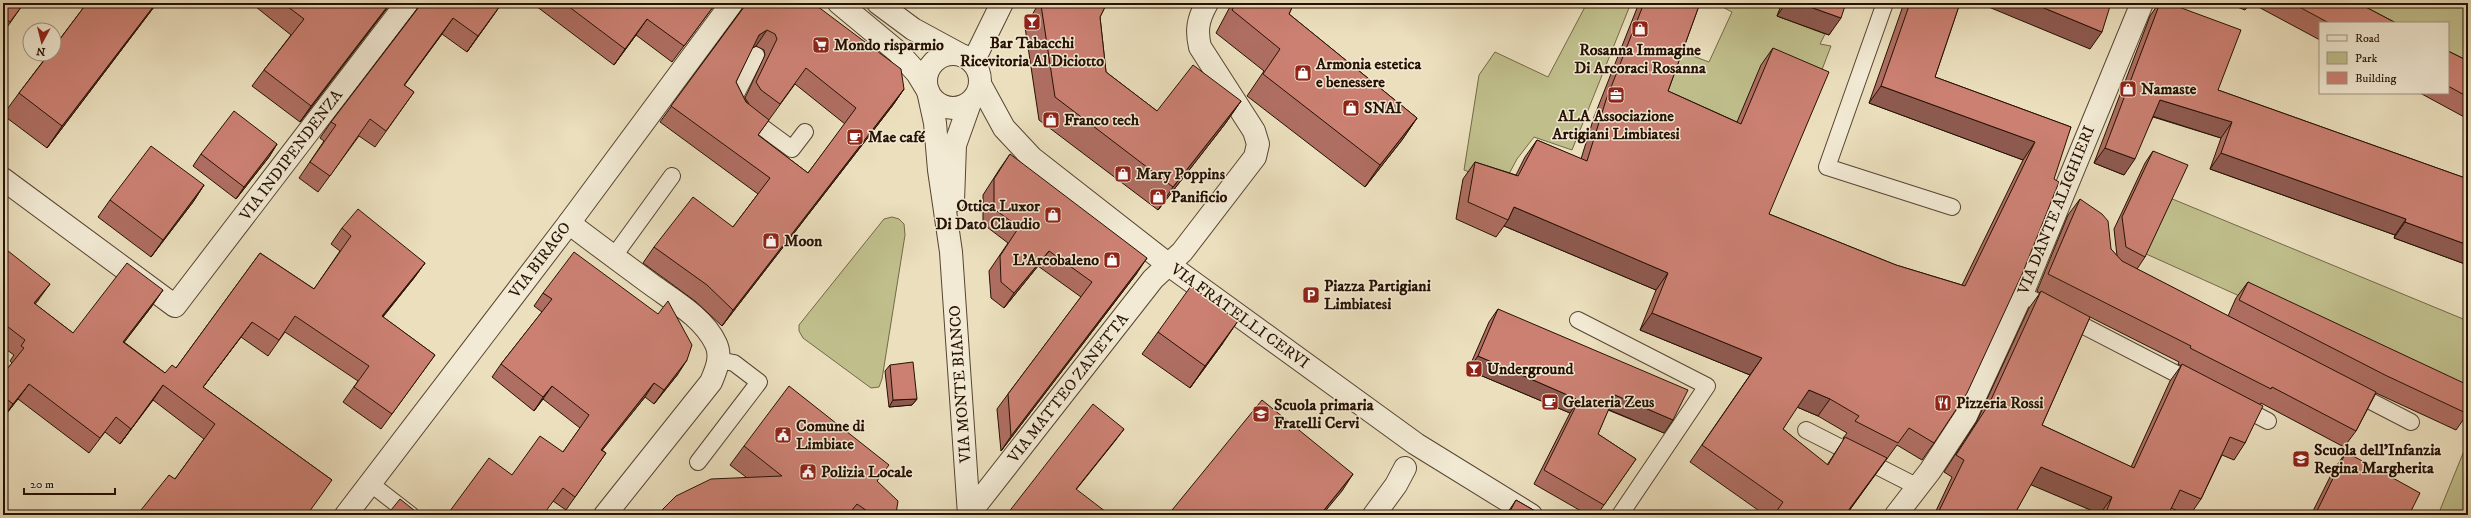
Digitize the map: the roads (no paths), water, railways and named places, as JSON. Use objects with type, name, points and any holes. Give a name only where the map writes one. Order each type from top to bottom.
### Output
[{"type":"street","name":"VIA INDIPENDENZA","points":[[3,179],[175,306],[407,3]]},
{"type":"street","name":"VIA BIRAGO","points":[[346,515],[569,223],[732,3]]},
{"type":"street","points":[[839,3],[898,52],[917,73],[935,101],[946,107],[958,107],[970,103]]},
{"type":"street","points":[[878,3],[913,29],[967,58],[980,76],[979,91],[970,103],[955,145],[951,252]]},
{"type":"street","points":[[967,58],[1002,3]]},
{"type":"street","name":"VIA MATTEO ZANETTA","points":[[969,515],[1153,279],[1182,252],[1255,157],[1258,144],[1254,131],[1200,47],[1197,32],[1200,15],[1207,3]]},
{"type":"street","name":"VIA DANTE ALIGHIERI","points":[[1896,515],[1918,487],[1966,416],[2022,294],[2068,204],[2142,3]]},
{"type":"street","points":[[951,252],[939,170],[935,123],[926,76],[933,62],[946,54],[967,58]]},
{"type":"street","name":"VIA FRATELLI CERVI","points":[[980,84],[1004,128],[1023,150],[1169,265],[1416,444],[1531,515]]},
{"type":"street","points":[[569,223],[684,308],[703,326],[717,352],[711,382],[605,515]]},
{"type":"street","name":"VIA MONTE BIANCO","points":[[951,252],[969,515]]},
{"type":"street","points":[[1374,515],[1396,485],[1405,468]]},
{"type":"lane","points":[[1885,3],[1827,167],[1952,208]]},
{"type":"lane","points":[[756,56],[734,98],[743,113],[792,149],[805,132]]},
{"type":"lane","points":[[614,256],[672,176]]},
{"type":"lane","points":[[2022,294],[2268,421]]},
{"type":"lane","points":[[1578,320],[1707,386],[1620,515]]},
{"type":"lane","points":[[698,462],[759,382],[717,352]]},
{"type":"lane","points":[[2341,386],[2411,422]]},
{"type":"lane","points":[[1806,430],[1918,487]]},
{"type":"lane","points":[[1405,468],[1416,444]]},
{"type":"lane","points":[[371,484],[411,515]]},
{"type":"place","name":"Bar Tabacchi Ricevitoria Al Diciotto","points":[[1032,22]]},
{"type":"place","name":"Rosanna Immagine Di Arcoraci Rosanna","points":[[1640,29]]},
{"type":"place","name":"Mondo risparmio","points":[[821,45]]},
{"type":"place","name":"Armonia estetica e benessere","points":[[1303,73]]},
{"type":"place","name":"Namaste","points":[[2128,89]]},
{"type":"place","name":"ALA Associazione Artigiani Limbiatesi","points":[[1616,95]]},
{"type":"place","name":"SNAI","points":[[1351,108]]},
{"type":"place","name":"Franco tech","points":[[1051,120]]},
{"type":"place","name":"Mae café","points":[[855,137]]},
{"type":"place","name":"Mary Poppins","points":[[1123,174]]},
{"type":"place","name":"Panificio","points":[[1158,197]]},
{"type":"place","name":"Ottica Luxor Di Dato Claudio","points":[[1053,215]]},
{"type":"place","name":"Moon","points":[[771,241]]},
{"type":"place","name":"L'Arcobaleno","points":[[1112,260]]},
{"type":"place","name":"Piazza Partigiani Limbiatesi","points":[[1311,295]]},
{"type":"place","name":"Underground","points":[[1474,369]]},
{"type":"place","name":"Gelateria Zeus","points":[[1550,402]]},
{"type":"place","name":"Pizzeria Rossi","points":[[1943,403]]},
{"type":"place","name":"Scuola primaria Fratelli Cervi","points":[[1261,414]]},
{"type":"place","name":"Comune di Limbiate","points":[[783,435]]},
{"type":"place","name":"Scuola dell'Infanzia Regina Margherita","points":[[2301,459]]},
{"type":"place","name":"Polizia Locale","points":[[808,472]]}]
